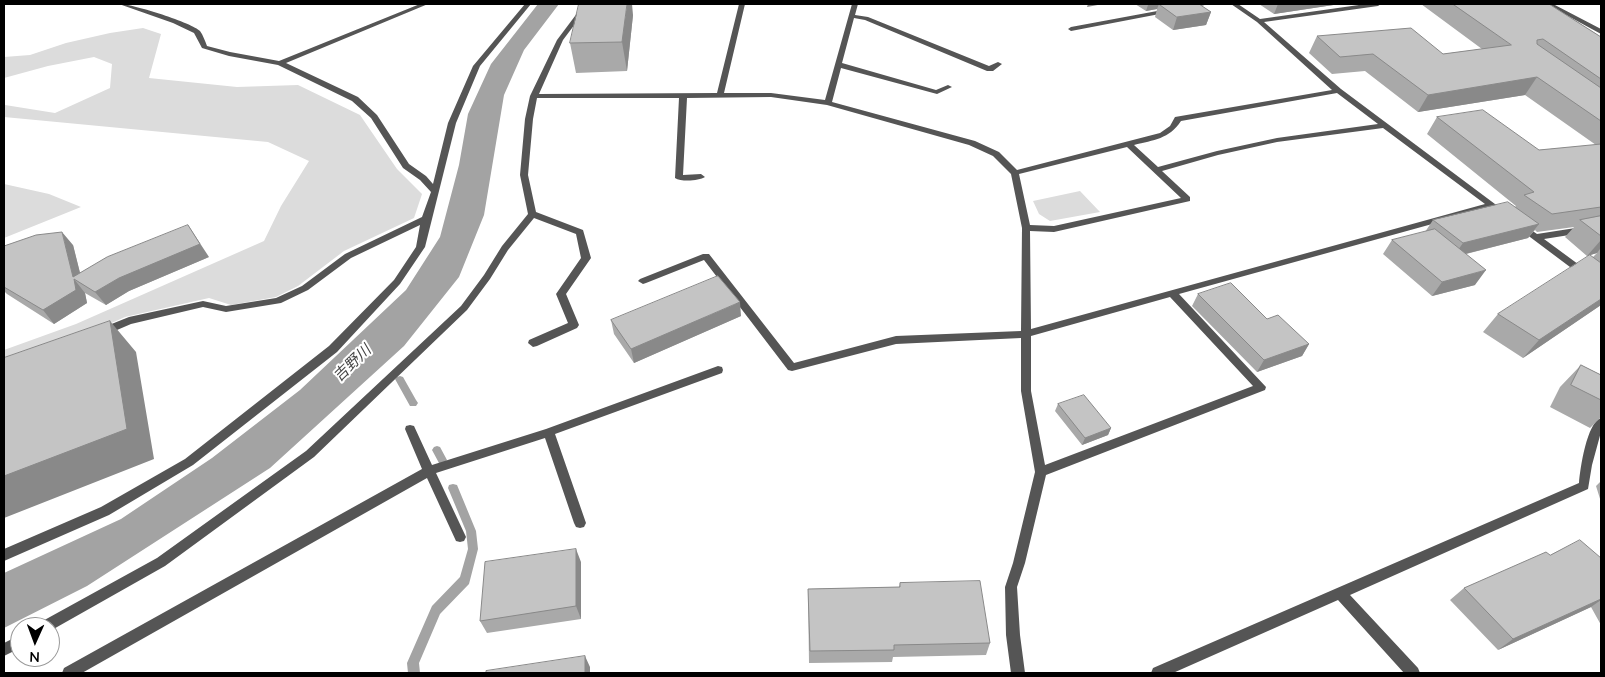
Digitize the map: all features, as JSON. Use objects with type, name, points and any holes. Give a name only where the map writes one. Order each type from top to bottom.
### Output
[{"type":"street","points":[[122,4],[175,22],[196,32],[204,47],[229,54],[280,63],[355,99],[374,117],[406,166],[423,178],[435,192]]},
{"type":"street","points":[[280,63],[425,4]]},
{"type":"street","points":[[4,555],[105,511],[190,462],[333,350],[396,282],[420,247],[452,123],[476,66],[528,4]]},
{"type":"street","points":[[532,214],[524,175],[529,119],[534,96],[560,40],[587,4]]},
{"type":"street","points":[[720,95],[742,4]]},
{"type":"street","points":[[828,103],[840,65],[855,4]]},
{"type":"street","points":[[1071,30],[1206,4]]},
{"type":"street","points":[[1234,4],[1259,21],[1338,91],[1383,126],[1599,283]]},
{"type":"street","points":[[1259,21],[1378,4]]},
{"type":"street","points":[[1549,4],[1601,32]]},
{"type":"street","points":[[851,16],[866,18],[990,69],[998,64]]},
{"type":"street","points":[[840,65],[938,92],[948,87]]},
{"type":"street","points":[[1015,173],[1163,135],[1173,127],[1178,119],[1338,91]]},
{"type":"street","points":[[534,96],[770,94],[828,103],[972,143],[996,154],[1015,173],[1026,228],[1026,391],[1041,472],[1019,563],[1011,587],[1012,635],[1018,673]]},
{"type":"street","points":[[683,96],[679,178],[701,177]]},
{"type":"street","points":[[1156,170],[1217,153],[1278,140],[1383,126]]},
{"type":"street","points":[[1026,228],[1054,229],[1187,199],[1130,145]]},
{"type":"street","points":[[643,281],[706,256],[792,366],[896,340],[1026,334],[1491,205]]},
{"type":"street","points":[[532,214],[580,232],[586,258],[561,294],[574,325],[534,343]]},
{"type":"street","points":[[60,618],[160,562],[310,454],[464,308],[505,248],[532,214]]},
{"type":"street","points":[[93,337],[128,321],[203,304],[226,309],[278,301],[305,288],[348,256],[426,219]]},
{"type":"street","points":[[1536,237],[1601,227]]},
{"type":"street","points":[[1041,472],[1261,387],[1172,292]]},
{"type":"street","points":[[70,673],[429,471],[549,432],[718,370]]},
{"type":"street","points":[[1158,673],[1584,486],[1586,465],[1598,425],[1601,422]]},
{"type":"street","points":[[410,429],[460,537]]},
{"type":"street","points":[[549,432],[580,523]]},
{"type":"street","points":[[1340,594],[1413,673]]},
{"type":"shaded area","points":[[143,28],[161,34],[149,78],[237,87],[298,85],[360,115],[397,169],[422,194],[414,218],[344,251],[298,286],[276,297],[231,305],[209,298],[125,317],[4,371],[4,350],[76,324],[264,241],[281,206],[309,161],[268,142],[4,117],[5,105],[55,113],[110,88],[112,64],[94,57],[48,66],[4,78],[4,57],[30,55],[66,43]]},
{"type":"shaded area","points":[[4,184],[49,194],[81,207],[4,238]]},
{"type":"shaded area","points":[[1080,191],[1100,212],[1050,221],[1039,214],[1033,201]]},
{"type":"water","name":"吉野川","points":[[538,4],[559,4],[524,50],[504,95],[484,215],[459,277],[404,346],[270,468],[87,586],[26,617],[10,617],[10,625],[4,628],[4,573],[121,519],[212,458],[300,390],[406,290],[440,237],[459,165],[468,114],[491,64]]},
{"type":"building","points":[[579,4],[627,4],[622,42],[570,43]]},
{"type":"building","points":[[1159,4],[1199,4],[1211,12],[1177,17]]},
{"type":"building","points":[[1453,4],[1549,4],[1601,37],[1601,79],[1543,39],[1537,40],[1537,44],[1601,88],[1601,121],[1537,77],[1428,95],[1373,54],[1340,57],[1317,36],[1411,28],[1443,54],[1511,45]]},
{"type":"building","points":[[1483,110],[1539,150],[1601,144],[1601,207],[1552,214],[1524,195],[1534,192],[1437,117]]},
{"type":"building","points":[[1508,202],[1539,224],[1463,243],[1433,220]]},
{"type":"building","points":[[1601,216],[1601,236],[1580,220]]},
{"type":"building","points":[[188,225],[200,244],[119,278],[95,292],[74,279],[76,290],[43,310],[4,287],[4,246],[36,235],[62,232],[73,277],[107,257]]},
{"type":"building","points":[[1435,229],[1486,270],[1442,282],[1392,240]]},
{"type":"building","points":[[1590,255],[1601,263],[1601,299],[1539,340],[1498,314]]},
{"type":"building","points":[[718,276],[740,302],[631,349],[611,320]]},
{"type":"building","points":[[1231,283],[1267,319],[1278,315],[1309,344],[1264,360],[1198,294]]},
{"type":"building","points":[[110,321],[127,429],[4,476],[4,358]]},
{"type":"building","points":[[1581,365],[1601,375],[1601,400],[1571,385]]},
{"type":"building","points":[[1084,395],[1111,428],[1085,438],[1058,404]]},
{"type":"building","points":[[1580,540],[1601,558],[1601,599],[1513,639],[1464,588],[1546,552],[1550,555]]},
{"type":"building","points":[[576,549],[576,606],[480,621],[485,562]]},
{"type":"building","points":[[980,581],[990,643],[894,645],[894,650],[810,651],[808,589],[900,587],[900,583]]},
{"type":"building","points":[[585,656],[585,673],[486,673],[486,671]]},
{"type":"waterway","points":[[400,379],[413,403]]},
{"type":"waterway","points":[[437,450],[442,460]]},
{"type":"waterway","points":[[414,673],[413,663],[436,610],[465,580],[473,549],[471,531],[453,488]]}]
